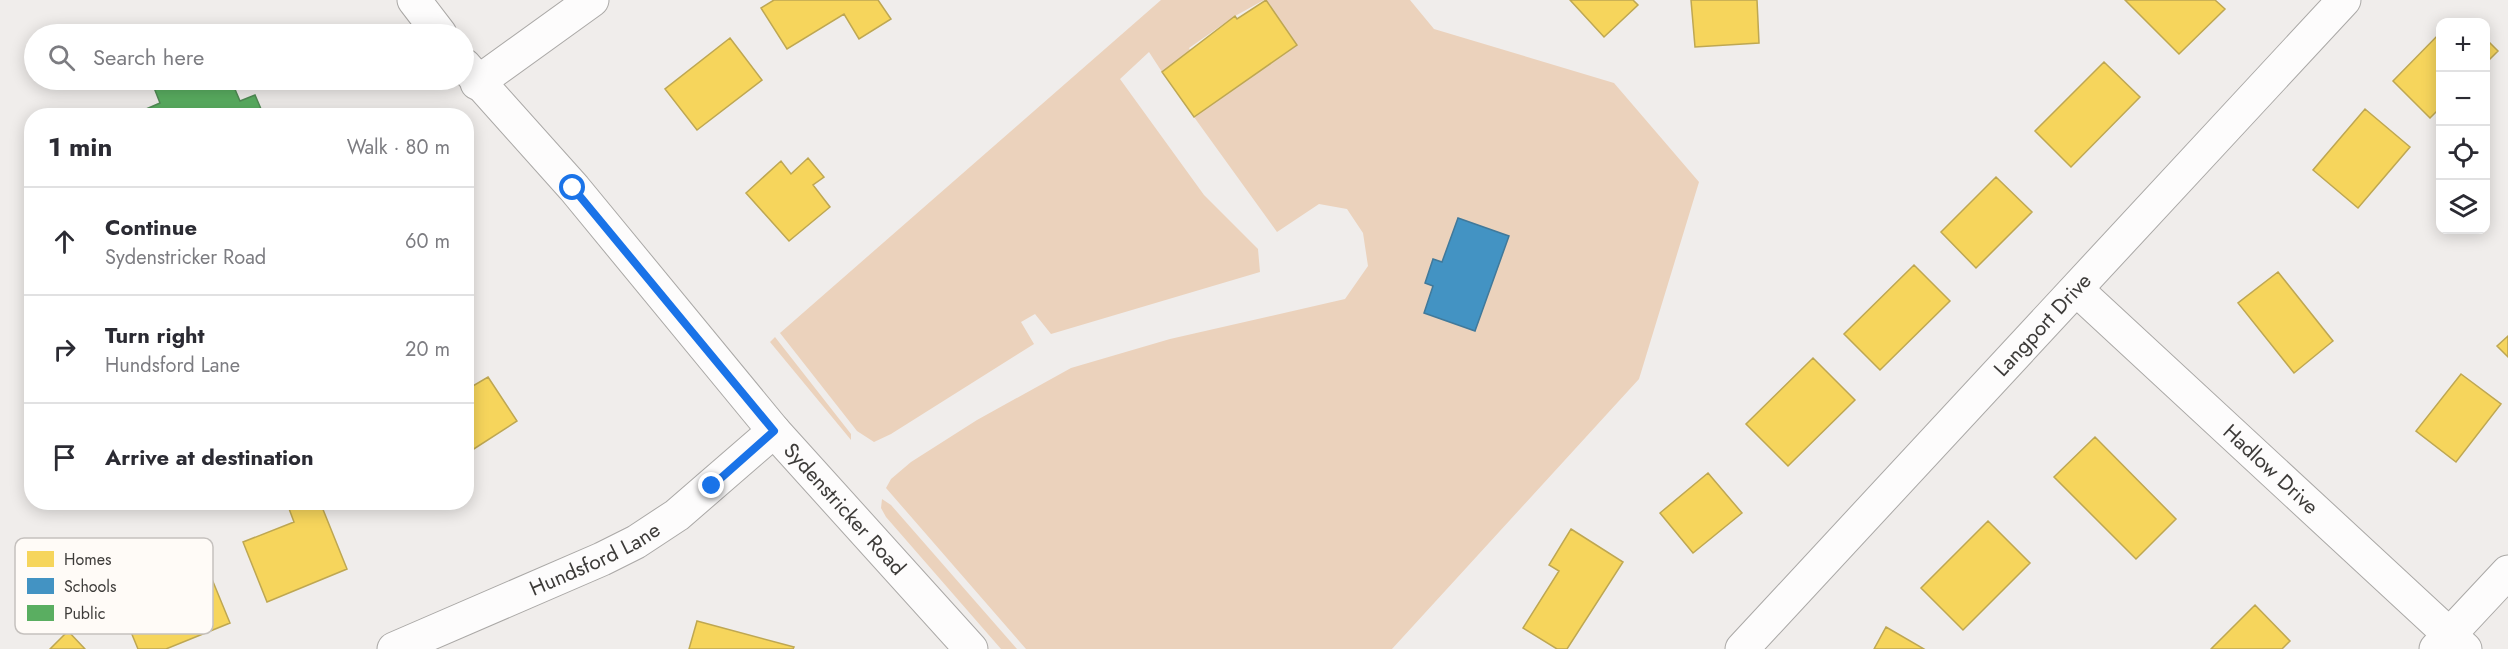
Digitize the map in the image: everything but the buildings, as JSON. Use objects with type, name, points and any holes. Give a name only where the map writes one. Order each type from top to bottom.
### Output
[{"type":"street","points":[[414,0],[432,24]]},
{"type":"street","points":[[474,72],[592,0]]},
{"type":"street","name":"Langport Drive","points":[[1742,649],[2344,0]]},
{"type":"street","name":"Sydenstricker Road","points":[[474,78],[573,188],[774,431],[970,649]]},
{"type":"street","name":"Hadlow Drive","points":[[2077,290],[2450,644]]},
{"type":"street","name":"Hundsford Lane","points":[[401,648],[636,542],[677,515],[774,431]]},
{"type":"street","points":[[2450,644],[2508,572]]},
{"type":"shaded area","points":[[1161,0],[1264,0],[1235,16],[1189,48],[1191,52],[1162,72],[1149,52],[1120,79],[1204,195],[1258,249],[1260,272],[1051,334],[1035,314],[1021,322],[1034,344],[891,434],[874,442],[857,431],[780,333]]},
{"type":"shaded area","points":[[1266,0],[1410,0],[1434,29],[1614,83],[1699,182],[1639,379],[1392,649],[1026,649],[886,488],[891,479],[911,462],[977,420],[1071,368],[1170,339],[1345,299],[1368,266],[1363,233],[1347,209],[1319,204],[1277,232],[1194,117],[1297,45]]},
{"type":"shaded area","points":[[775,337],[851,434],[851,440],[770,342]]},
{"type":"shaded area","points":[[882,499],[891,505],[1017,649],[1001,649],[886,517],[881,508]]},
{"type":"route","points":[[573,188],[774,431],[712,486]]}]
